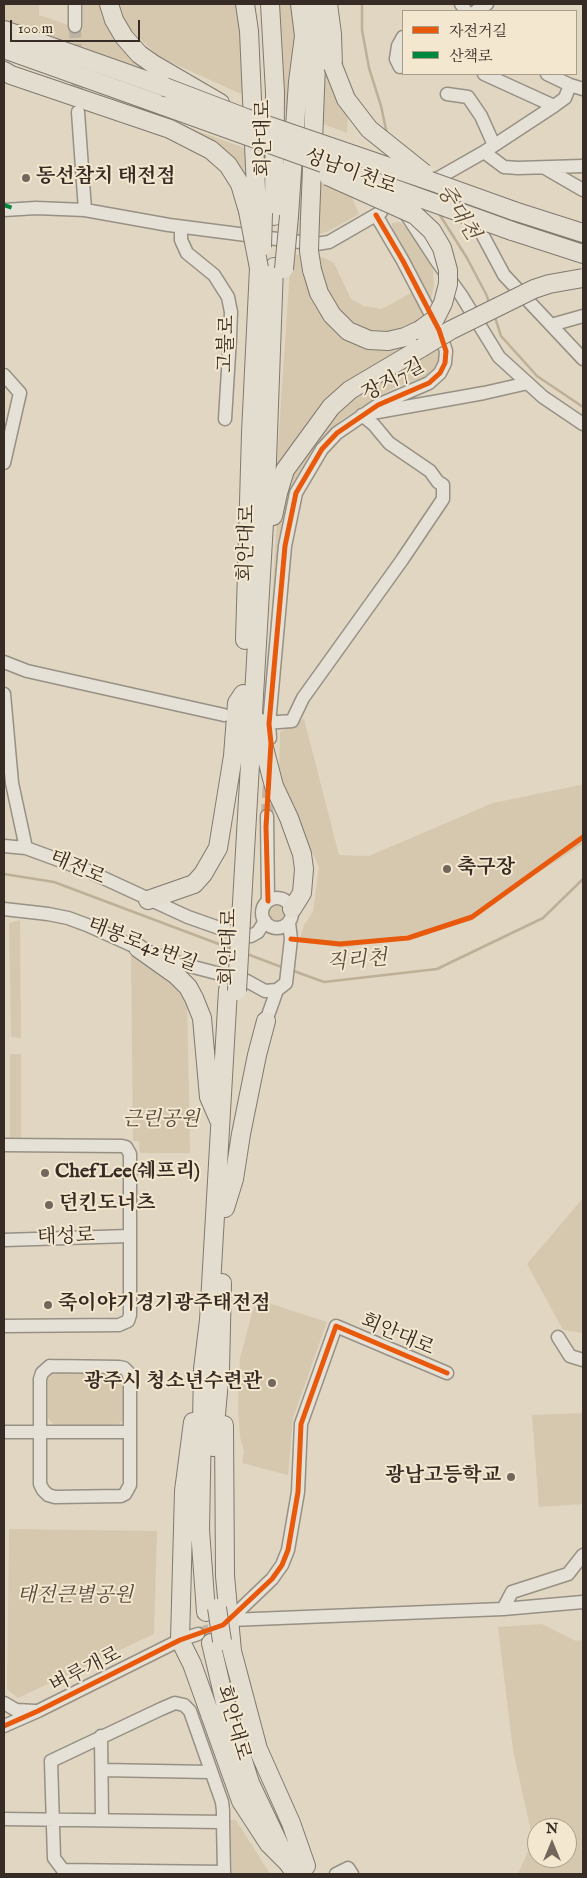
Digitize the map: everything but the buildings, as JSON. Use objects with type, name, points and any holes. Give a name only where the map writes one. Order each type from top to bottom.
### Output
[{"type":"highway","points":[[109,4],[114,20],[124,37],[167,80]]},
{"type":"highway","points":[[245,4],[272,268]]},
{"type":"highway","name":"회안대로","points":[[260,4],[264,83],[266,213]]},
{"type":"highway","name":"회안대로","points":[[266,213],[275,92],[270,4]]},
{"type":"highway","points":[[328,4],[332,34],[333,66],[346,99],[369,129],[442,177]]},
{"type":"highway","points":[[272,268],[266,213],[298,82],[304,36],[305,5]]},
{"type":"highway","points":[[305,5],[316,65],[310,218],[312,270],[320,294],[332,315],[348,331],[369,340],[388,341],[405,337],[420,339],[451,330],[534,289],[549,284],[583,278]]},
{"type":"highway","name":"성남이천로","points":[[4,30],[167,80],[246,118],[442,177],[514,211],[583,234]]},
{"type":"highway","name":"성남이천로","points":[[4,49],[512,231],[583,254]]},
{"type":"highway","points":[[4,71],[170,129],[211,150],[228,165],[240,184],[266,213]]},
{"type":"highway","points":[[211,124],[415,215],[432,231],[442,248],[448,270],[448,284],[443,303],[436,319],[420,339],[350,390],[338,401],[318,424],[286,470],[278,493],[260,596]]},
{"type":"highway","name":"회안대로","points":[[248,688],[260,596],[266,488],[272,268]]},
{"type":"highway","name":"회안대로","points":[[211,1369],[225,1208],[236,920],[248,688],[251,433],[272,268]]},
{"type":"highway","points":[[148,900],[194,884],[203,874],[218,848],[233,756],[237,704],[248,688],[260,694],[262,740],[274,786],[289,818],[302,854],[304,869],[302,894],[290,916]]},
{"type":"highway","points":[[138,948],[176,976],[194,998],[202,1018],[209,1098],[220,1122]]},
{"type":"highway","name":"회안대로","points":[[233,990],[220,1122],[209,1320],[214,1431],[210,1503],[215,1626],[235,1698],[261,1774],[282,1821],[300,1869]]},
{"type":"highway","points":[[225,1208],[234,1179],[241,1134],[266,1021]]},
{"type":"highway","points":[[211,1369],[190,1433],[184,1491],[180,1640],[192,1664],[241,1801],[270,1844],[300,1869]]},
{"type":"street","points":[[75,4],[75,26]]},
{"type":"street","points":[[400,67],[396,60],[398,46],[402,39]]},
{"type":"street","points":[[486,75],[554,106]]},
{"type":"street","points":[[550,75],[583,89]]},
{"type":"street","points":[[7,208],[85,210],[180,227],[301,243],[316,244],[329,242],[489,149],[565,98],[570,85]]},
{"type":"street","points":[[447,94],[468,97],[481,116],[489,149],[504,167],[544,168],[583,166]]},
{"type":"street","points":[[78,112],[85,210]]},
{"type":"street","points":[[544,168],[583,190]]},
{"type":"street","points":[[442,177],[504,275],[583,359]]},
{"type":"street","points":[[400,199],[436,260],[461,295],[499,357],[543,396],[583,424]]},
{"type":"street","name":"장지7길","points":[[271,743],[267,724],[285,546],[296,493],[322,449],[337,432],[378,405],[429,383],[440,373],[445,363],[446,351],[439,330],[403,261],[376,215]]},
{"type":"street","name":"고불로","points":[[180,227],[180,240],[187,253],[214,275],[228,297],[231,312],[225,419]]},
{"type":"street","points":[[551,325],[583,316]]},
{"type":"street","points":[[4,375],[20,393],[4,463]]},
{"type":"street","points":[[362,415],[528,383]]},
{"type":"street","points":[[267,724],[292,720],[303,698],[402,560],[443,499],[443,485],[430,472],[389,443],[374,425],[362,415]]},
{"type":"street","points":[[4,662],[27,671],[224,715]]},
{"type":"street","points":[[4,694],[12,783],[26,848]]},
{"type":"street","points":[[267,816],[268,901],[263,910],[265,922],[275,928],[280,928],[290,916]]},
{"type":"street","name":"태전로","points":[[4,846],[26,848],[86,870],[188,917],[242,936],[251,936],[258,932],[265,922]]},
{"type":"street","points":[[266,1021],[282,986],[291,944],[290,905],[277,898],[268,901]]},
{"type":"street","name":"태봉로42번길","points":[[4,909],[68,918],[138,948],[182,964],[247,981],[265,991],[282,986]]},
{"type":"street","points":[[4,1145],[122,1146],[126,1147],[130,1154],[130,1316],[124,1324],[4,1326]]},
{"type":"street","name":"태성로","points":[[4,1240],[129,1236]]},
{"type":"street","name":"회안대로","points":[[215,1626],[272,1579],[282,1565],[288,1550],[298,1492],[301,1424],[336,1326],[447,1373]]},
{"type":"street","points":[[558,1336],[570,1356],[583,1360]]},
{"type":"street","points":[[50,1366],[124,1368],[130,1378],[130,1432],[130,1485],[125,1494],[120,1496],[64,1497],[48,1495],[40,1484],[40,1379],[42,1373],[50,1366]]},
{"type":"street","points":[[4,1432],[130,1432]]},
{"type":"street","points":[[503,1609],[512,1592],[568,1574],[583,1555]]},
{"type":"street","points":[[215,1626],[503,1609],[583,1602]]},
{"type":"street","name":"벼루개로","points":[[4,1726],[180,1640],[215,1626]]},
{"type":"street","points":[[4,1703],[16,1710],[38,1711]]},
{"type":"street","points":[[174,1703],[184,1705],[190,1711],[210,1772],[222,1802],[224,1873],[63,1870],[54,1858],[51,1761],[174,1703]]},
{"type":"street","points":[[101,1736],[102,1820]]},
{"type":"street","points":[[102,1770],[210,1772]]},
{"type":"street","points":[[4,1820],[223,1822]]},
{"type":"green space","points":[[4,4],[39,4],[39,15],[83,30],[83,4],[106,4],[154,75],[4,20]]},
{"type":"green space","points":[[118,4],[240,4],[248,97],[159,57],[126,25]]},
{"type":"green space","points":[[277,4],[295,4],[299,16],[293,114],[281,109]]},
{"type":"green space","points":[[319,4],[348,103],[347,133],[318,122]]},
{"type":"green space","points":[[32,71],[250,150],[252,202],[235,170],[155,118]]},
{"type":"green space","points":[[296,168],[307,172],[303,236],[292,235]]},
{"type":"green space","points":[[316,176],[349,190],[359,214],[329,231],[315,235]]},
{"type":"green space","points":[[400,222],[417,236],[433,269],[434,285],[431,299],[392,228],[392,223]]},
{"type":"green space","points":[[291,254],[303,255],[305,273],[362,340],[434,328],[364,376],[275,492]]},
{"type":"green space","points":[[316,254],[334,263],[351,299],[364,306],[382,309],[411,293],[426,318],[399,334],[360,331],[329,306]]},
{"type":"green space","points":[[441,345],[441,359],[436,368],[424,377],[398,386],[341,420],[315,449],[296,483],[267,713],[277,520],[290,475],[347,398]]},
{"type":"green space","points":[[304,719],[339,855],[369,856],[493,803],[581,785],[583,786],[583,844],[525,881],[471,921],[345,948],[299,942],[304,925],[313,912],[319,867],[279,778],[280,732]]},
{"type":"green space","points":[[274,905],[280,905],[285,910],[283,919],[274,921],[269,916],[269,910]]},
{"type":"green space","points":[[20,920],[21,1038],[11,1037],[9,923]]},
{"type":"green space","name":"근린공원","points":[[131,955],[179,984],[187,995],[190,1153],[140,1153],[139,1141],[133,1141]]},
{"type":"green space","points":[[10,1054],[21,1054],[21,1141],[10,1141]]},
{"type":"green space","points":[[583,1198],[583,1333],[563,1330],[527,1264]]},
{"type":"green space","name":"광주시 청소년수련관","points":[[256,1299],[327,1322],[293,1418],[288,1475],[242,1463],[244,1451],[240,1437],[238,1409],[240,1358]]},
{"type":"green space","points":[[118,1372],[123,1378],[123,1420],[118,1425],[55,1426],[48,1418],[48,1379],[54,1373]]},
{"type":"green space","points":[[583,1413],[583,1504],[539,1507],[532,1415]]},
{"type":"green space","name":"태전큰별공원","points":[[9,1529],[157,1531],[154,1634],[18,1698],[7,1689]]},
{"type":"green space","points":[[542,1624],[576,1641],[583,1639],[583,1874],[518,1874],[527,1854],[527,1868],[577,1868],[577,1818],[528,1818],[513,1750],[498,1627]]},
{"type":"green space","points":[[230,1820],[236,1820],[270,1874],[232,1874]]},
{"type":"waterway","name":"중대천","points":[[362,4],[362,30],[369,68],[381,106],[387,134]]},
{"type":"waterway","name":"중대천","points":[[438,212],[467,258],[490,305]]},
{"type":"waterway","name":"중대천","points":[[495,317],[501,336],[537,376],[583,407]]},
{"type":"waterway","name":"직리천","points":[[4,874],[54,882],[232,949]]},
{"type":"waterway","name":"직리천","points":[[291,970],[324,982],[437,969],[543,918],[583,879]]},
{"type":"waterway","name":"직리천","points":[[247,954],[284,968]]},
{"type":"tunnel","points":[[75,26],[78,104]]},
{"type":"tunnel","points":[[267,816],[269,779]]},
{"type":"tunnel","points":[[198,1634],[223,1625]]},
{"type":"marked path","points":[[4,205],[15,209]]},
{"type":"cycle path","points":[[268,901],[266,827],[271,743],[269,724],[285,546],[296,493],[322,449],[337,433],[378,405],[429,383],[440,373],[445,363],[446,351],[439,330],[403,261],[376,215]]},
{"type":"cycle path","points":[[291,939],[340,944],[408,938],[472,917],[583,837]]},
{"type":"cycle path","points":[[4,1726],[180,1640],[223,1625],[272,1579],[282,1565],[288,1550],[298,1492],[301,1424],[336,1326],[447,1373]]},
{"type":"place","name":"동선참치 태전점","points":[[26,178]]},
{"type":"place","name":"축구장","points":[[447,869]]},
{"type":"place","name":"ChefLee(쉐프리)","points":[[45,1173]]},
{"type":"place","name":"던킨도너츠","points":[[49,1205]]},
{"type":"place","name":"죽이야기경기광주태전점","points":[[48,1305]]},
{"type":"place","name":"광주시 청소년수련관","points":[[272,1383]]},
{"type":"place","name":"광남고등학교","points":[[511,1477]]}]
